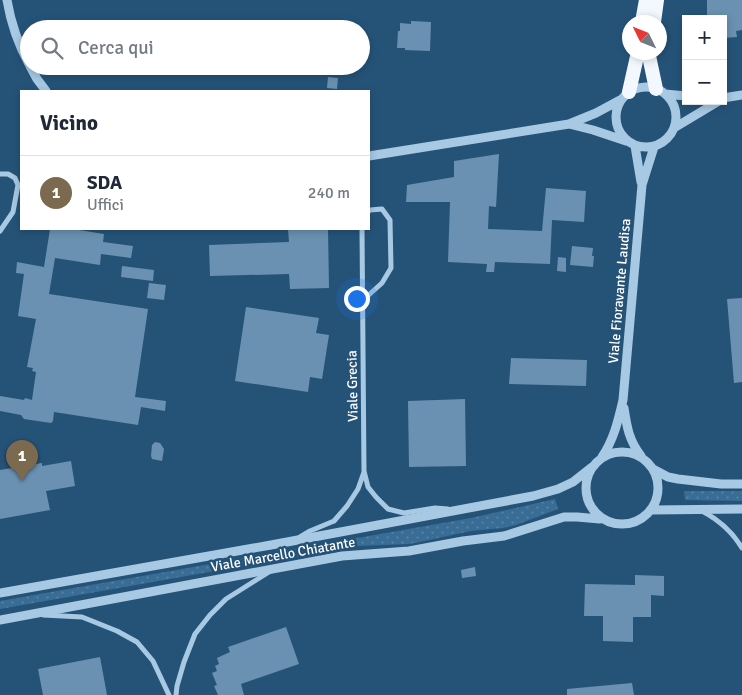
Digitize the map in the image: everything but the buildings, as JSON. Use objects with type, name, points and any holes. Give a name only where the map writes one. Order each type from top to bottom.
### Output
[{"type":"highway","points":[[643,15],[646,0]]},
{"type":"highway","points":[[655,15],[657,0]]},
{"type":"highway","points":[[625,95],[636,60]]},
{"type":"highway","points":[[650,60],[661,91]]},
{"type":"street","points":[[7,0],[11,23],[20,47]]},
{"type":"street","points":[[35,75],[45,90]]},
{"type":"street","points":[[370,156],[569,124],[596,113],[638,88],[647,87],[682,95]]},
{"type":"street","points":[[569,124],[593,130],[644,148],[654,147],[670,136],[676,118],[675,109],[671,101],[661,91]]},
{"type":"street","points":[[625,95],[617,107],[615,116],[616,126],[620,134],[631,144]]},
{"type":"street","points":[[727,98],[742,96]]},
{"type":"street","points":[[674,128],[713,105]]},
{"type":"street","name":"Viale Fioravante Laudisa","points":[[631,144],[642,185]]},
{"type":"street","name":"Viale Fioravante Laudisa","points":[[602,458],[610,446],[623,400],[642,185],[654,147]]},
{"type":"street","points":[[0,174],[8,174],[15,178],[18,185],[17,199],[13,212],[0,231]]},
{"type":"street","points":[[362,301],[382,283],[391,268],[390,220],[382,209],[370,210]]},
{"type":"street","name":"Viale Grecia","points":[[362,230],[364,471],[368,487],[388,509],[404,513],[434,508],[470,509]]},
{"type":"street","name":"Viale Fioravante Laudisa","points":[[623,400],[627,426],[633,444],[643,458]]},
{"type":"street","name":"Viale Marcello Chiatante","points":[[0,593],[470,509],[533,496],[558,490],[573,482],[602,458],[612,453],[623,452],[643,458]]},
{"type":"street","points":[[643,458],[653,469],[668,477],[721,484],[742,484]]},
{"type":"street","points":[[592,467],[585,489],[587,500],[592,510],[600,518]]},
{"type":"street","points":[[653,469],[657,479],[658,490],[652,510],[742,509]]},
{"type":"street","name":"Viale Grecia","points":[[294,541],[310,531],[334,521],[358,489],[364,471]]},
{"type":"street","points":[[699,509],[716,518],[737,538],[742,548]]},
{"type":"street","name":"Viale Marcello Chiatante","points":[[0,620],[342,556],[409,551],[504,536],[564,517],[600,518],[611,524],[622,525],[644,518],[652,510]]},
{"type":"street","points":[[176,695],[184,662],[195,634],[226,599],[274,569]]},
{"type":"street","points":[[30,614],[82,617],[117,630],[137,642],[153,661],[169,695]]},
{"type":"shaded area","points":[[684,491],[742,491],[742,501],[685,500]]},
{"type":"shaded area","points":[[555,499],[558,509],[503,528],[471,531],[410,544],[357,546],[0,609],[0,601],[471,518]]},
{"type":"place","name":"SDA","points":[[22,481]]}]
